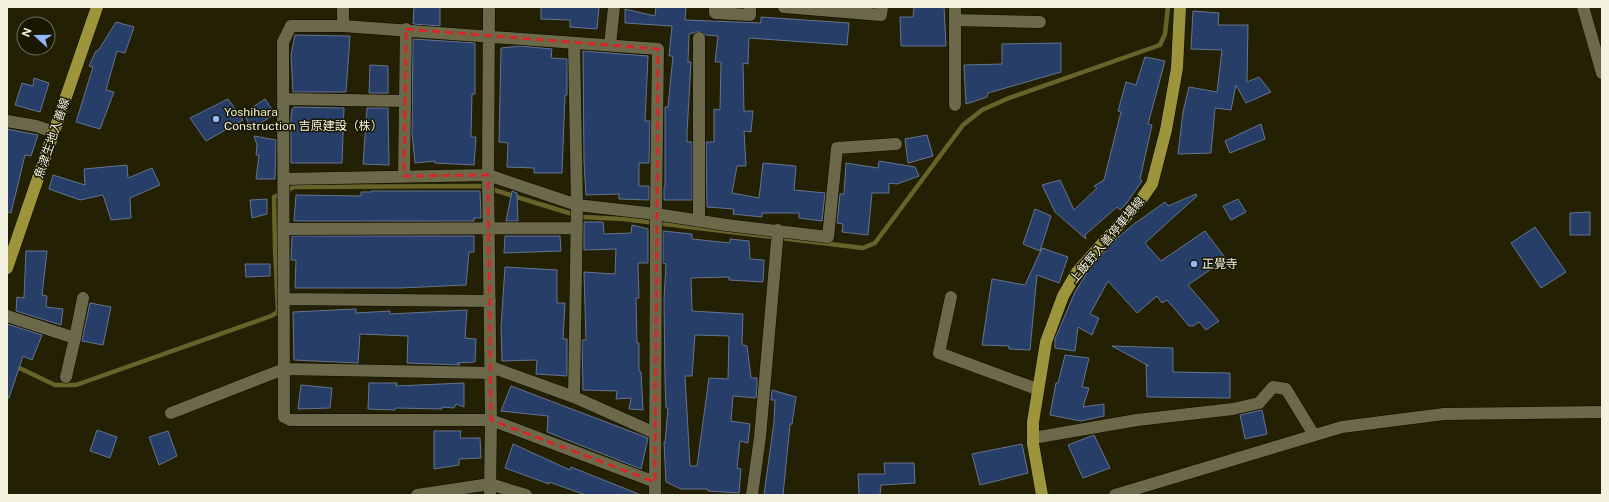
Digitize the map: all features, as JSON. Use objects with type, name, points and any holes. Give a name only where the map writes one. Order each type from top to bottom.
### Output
[{"type":"main road","name":"魚津生地入善線","points":[[7,268],[97,7]]},
{"type":"main road","name":"上飯野入善停車場線","points":[[1042,495],[1033,438],[1038,389],[1046,342],[1063,296],[1077,272],[1140,201],[1152,184],[1166,130],[1177,68],[1180,7]]},
{"type":"street","points":[[343,7],[343,26]]},
{"type":"street","points":[[489,7],[488,175],[491,370],[490,490]]},
{"type":"street","points":[[610,45],[614,7]]},
{"type":"street","points":[[715,7],[715,13],[750,15],[750,7]]},
{"type":"street","points":[[784,7],[882,15],[882,7]]},
{"type":"street","points":[[955,7],[955,105]]},
{"type":"street","points":[[1583,7],[1602,73]]},
{"type":"street","points":[[955,20],[1040,22]]},
{"type":"street","points":[[655,482],[491,420],[290,420],[284,417],[283,42],[291,26],[343,26],[406,29],[658,49],[655,495]]},
{"type":"street","points":[[404,176],[406,29]]},
{"type":"street","points":[[699,38],[699,221]]},
{"type":"street","points":[[574,43],[576,205],[574,397]]},
{"type":"street","points":[[284,99],[405,101]]},
{"type":"street","points":[[7,121],[36,126],[54,132]]},
{"type":"street","points":[[284,179],[488,175],[576,205],[828,236],[837,148],[896,144]]},
{"type":"street","points":[[284,229],[489,227],[576,228]]},
{"type":"street","points":[[752,495],[760,437],[778,230]]},
{"type":"street","points":[[950,297],[939,353],[1038,389]]},
{"type":"street","points":[[66,377],[83,298]]},
{"type":"street","points":[[284,299],[490,301]]},
{"type":"street","points":[[7,316],[75,338]]},
{"type":"street","points":[[171,413],[284,369],[491,370],[574,397],[656,433]]},
{"type":"street","points":[[1033,438],[1137,420],[1233,409],[1259,402],[1273,387],[1286,389],[1314,436]]},
{"type":"street","points":[[1115,495],[1342,427],[1444,414],[1602,412]]},
{"type":"street","points":[[417,495],[490,490],[526,495]]},
{"type":"highlighted area","points":[[406,29],[658,49],[655,482],[491,420],[488,175],[404,176]]},
{"type":"building","points":[[414,7],[440,7],[440,26],[413,24]]},
{"type":"building","points":[[541,7],[599,7],[597,29],[570,27],[570,20],[541,19]]},
{"type":"building","points":[[656,7],[686,7],[685,20],[761,23],[761,17],[849,23],[847,45],[749,38],[748,64],[743,63],[744,111],[753,111],[751,132],[744,131],[746,166],[737,166],[732,193],[759,198],[763,163],[796,166],[794,190],[825,193],[822,221],[799,218],[799,213],[762,213],[762,217],[733,214],[734,209],[707,207],[706,142],[714,142],[714,109],[720,110],[721,62],[715,62],[718,36],[706,35],[699,31],[689,34],[688,62],[691,62],[687,142],[692,142],[692,200],[664,200],[665,107],[668,107],[673,56],[669,56],[672,26],[625,23],[625,9],[655,16]]},
{"type":"building","points":[[914,7],[944,7],[946,46],[901,46],[900,17],[913,17]]},
{"type":"building","points":[[1193,11],[1219,13],[1218,25],[1248,25],[1247,82],[1259,77],[1271,92],[1246,103],[1236,85],[1231,110],[1215,108],[1211,153],[1178,154],[1183,112],[1189,87],[1217,92],[1222,50],[1191,49]]},
{"type":"building","points":[[116,22],[134,27],[125,53],[117,51],[106,90],[114,92],[100,129],[76,122],[93,67],[89,66],[96,51],[98,51]]},
{"type":"building","points":[[295,35],[350,36],[346,92],[293,92],[291,55]]},
{"type":"building","points":[[413,39],[475,43],[475,94],[472,94],[471,137],[476,137],[474,165],[435,163],[435,161],[415,163],[412,133]]},
{"type":"building","points":[[1061,43],[1061,72],[988,93],[987,97],[966,104],[964,65],[1002,64],[1002,44]]},
{"type":"building","points":[[520,46],[552,49],[551,58],[567,59],[567,95],[565,95],[562,173],[534,173],[534,168],[507,167],[508,143],[499,142],[501,48]]},
{"type":"building","points":[[583,51],[648,56],[645,121],[650,121],[649,163],[639,163],[639,186],[649,186],[649,200],[619,199],[619,194],[586,195],[584,162]]},
{"type":"building","points":[[1145,57],[1165,61],[1148,124],[1152,125],[1140,179],[1142,181],[1126,204],[1120,210],[1117,207],[1085,235],[1086,239],[1055,212],[1042,185],[1060,180],[1074,210],[1097,188],[1094,186],[1104,180],[1121,112],[1118,111],[1126,82],[1136,85]]},
{"type":"building","points":[[370,65],[388,66],[388,93],[369,93]]},
{"type":"building","points":[[34,78],[49,83],[40,112],[15,105],[22,83],[33,86]]},
{"type":"building","name":"Yoshihara Construction 吉原建設（株）","points":[[228,99],[243,120],[206,141],[190,118]]},
{"type":"building","points":[[265,99],[275,114],[251,129],[244,113]]},
{"type":"building","points":[[294,107],[344,108],[342,163],[291,163],[291,117],[292,109]]},
{"type":"building","points":[[367,108],[388,108],[389,165],[363,164]]},
{"type":"building","points":[[1261,124],[1265,139],[1230,153],[1225,141]]},
{"type":"building","points":[[7,129],[38,135],[31,156],[25,155],[11,213],[7,212]]},
{"type":"building","points":[[927,135],[933,156],[908,163],[905,139]]},
{"type":"building","points":[[254,136],[276,140],[275,179],[256,179],[259,155],[256,155],[257,145]]},
{"type":"building","points":[[879,161],[915,167],[919,176],[897,184],[889,183],[889,193],[872,193],[868,235],[842,232],[843,224],[837,223],[840,194],[844,194],[846,163],[878,168]]},
{"type":"building","points":[[127,165],[128,178],[152,168],[160,185],[130,198],[131,218],[111,220],[103,195],[80,200],[49,189],[53,175],[85,185],[84,169]]},
{"type":"building","points":[[480,191],[481,218],[474,218],[474,221],[294,221],[296,195],[361,196],[361,192]]},
{"type":"building","points":[[512,191],[517,193],[518,221],[506,221]]},
{"type":"building","points":[[1196,194],[1197,196],[1145,243],[1161,261],[1205,231],[1226,259],[1188,285],[1219,321],[1206,330],[1199,322],[1193,326],[1189,326],[1167,300],[1162,303],[1157,296],[1137,313],[1108,281],[1090,314],[1099,318],[1092,335],[1078,327],[1075,351],[1055,348],[1055,339],[1075,292],[1090,268],[1115,240],[1134,224],[1165,202],[1168,206]]},
{"type":"building","points":[[267,199],[267,214],[252,218],[250,200]]},
{"type":"building","points":[[1238,199],[1246,212],[1231,220],[1223,206]]},
{"type":"building","points":[[1035,209],[1051,216],[1040,251],[1023,244]]},
{"type":"building","points":[[1590,212],[1590,235],[1570,235],[1570,213]]},
{"type":"building","points":[[584,222],[603,222],[604,234],[631,233],[632,225],[648,229],[648,263],[638,263],[639,298],[636,298],[637,343],[639,343],[639,371],[641,372],[643,410],[629,409],[631,398],[616,399],[617,391],[583,390],[582,340],[586,340],[584,272],[615,274],[616,249],[584,250]]},
{"type":"building","points":[[1535,227],[1566,272],[1541,288],[1511,243]]},
{"type":"building","points":[[663,231],[692,234],[692,239],[730,243],[730,239],[749,241],[750,259],[764,260],[763,282],[729,280],[729,277],[691,278],[692,311],[743,314],[742,345],[747,346],[751,378],[757,378],[757,387],[756,398],[733,396],[731,421],[750,424],[748,443],[740,441],[737,468],[741,469],[739,493],[708,491],[708,489],[681,489],[666,482],[664,442],[665,443],[668,408],[666,408],[665,380],[664,299],[666,264],[663,263]],"holes":[[[695,335],[729,336],[728,379],[709,378],[697,466],[690,466],[685,376],[692,376]]]},
{"type":"building","points":[[292,236],[474,236],[474,252],[469,252],[466,285],[400,288],[295,288],[296,260],[291,260]]},
{"type":"building","points":[[505,236],[560,236],[561,251],[504,253]]},
{"type":"building","points":[[1042,248],[1068,257],[1059,283],[1037,275],[1030,350],[1009,349],[1009,346],[982,345],[992,279],[1025,285]]},
{"type":"building","points":[[26,251],[47,251],[42,295],[47,296],[46,307],[63,309],[61,325],[16,311],[17,297],[24,298]]},
{"type":"building","points":[[245,264],[270,264],[270,276],[246,277]]},
{"type":"building","points":[[505,267],[557,270],[557,303],[565,303],[563,339],[567,339],[567,376],[536,374],[537,360],[502,361],[501,327]]},
{"type":"building","points":[[90,303],[111,307],[103,345],[82,341]]},
{"type":"building","points":[[356,309],[356,313],[390,311],[390,314],[467,310],[465,338],[476,339],[475,362],[457,363],[460,365],[407,363],[408,336],[360,334],[358,363],[294,360],[293,312]]},
{"type":"building","points":[[7,324],[42,335],[32,360],[23,356],[9,398],[7,398]]},
{"type":"building","points":[[1112,346],[1173,348],[1173,372],[1230,373],[1230,398],[1147,397],[1146,365],[1149,366]]},
{"type":"building","points":[[1065,355],[1089,358],[1082,387],[1089,388],[1083,407],[1104,404],[1104,416],[1081,421],[1050,415],[1056,383],[1058,383]]},
{"type":"building","points":[[369,383],[397,383],[396,386],[464,383],[464,407],[456,404],[454,408],[442,407],[442,409],[368,409]]},
{"type":"building","points":[[301,385],[332,388],[330,408],[298,409]]},
{"type":"building","points":[[511,386],[648,438],[641,469],[547,432],[548,416],[501,411]]},
{"type":"building","points":[[772,390],[796,397],[792,424],[790,424],[783,495],[764,495],[774,422],[775,400],[771,400]]},
{"type":"building","points":[[1262,410],[1267,434],[1245,439],[1240,415]]},
{"type":"building","points":[[97,430],[117,437],[110,458],[90,451]]},
{"type":"building","points":[[168,431],[177,456],[159,465],[149,437]]},
{"type":"building","points":[[434,431],[461,431],[460,438],[480,438],[481,458],[459,459],[459,465],[434,469]]},
{"type":"building","points":[[1094,435],[1110,468],[1083,478],[1068,445]]},
{"type":"building","points":[[513,444],[570,470],[571,467],[641,495],[586,495],[549,482],[549,484],[505,468]]},
{"type":"building","points":[[1022,444],[1028,473],[980,485],[972,454]]},
{"type":"building","points":[[884,463],[914,463],[915,483],[881,485],[880,495],[859,495],[858,474],[885,474]]},
{"type":"waterway","points":[[7,362],[55,385],[76,385],[271,316],[278,312],[274,197],[294,187],[481,186],[582,217],[623,219],[863,248],[875,243],[963,125],[982,110],[1009,98],[1160,45],[1165,34],[1168,7]]},
{"type":"place","name":"Yoshihara Construction 吉原建設（株）","points":[[216,119]]},
{"type":"place","name":"正覺寺","points":[[1194,264]]}]
